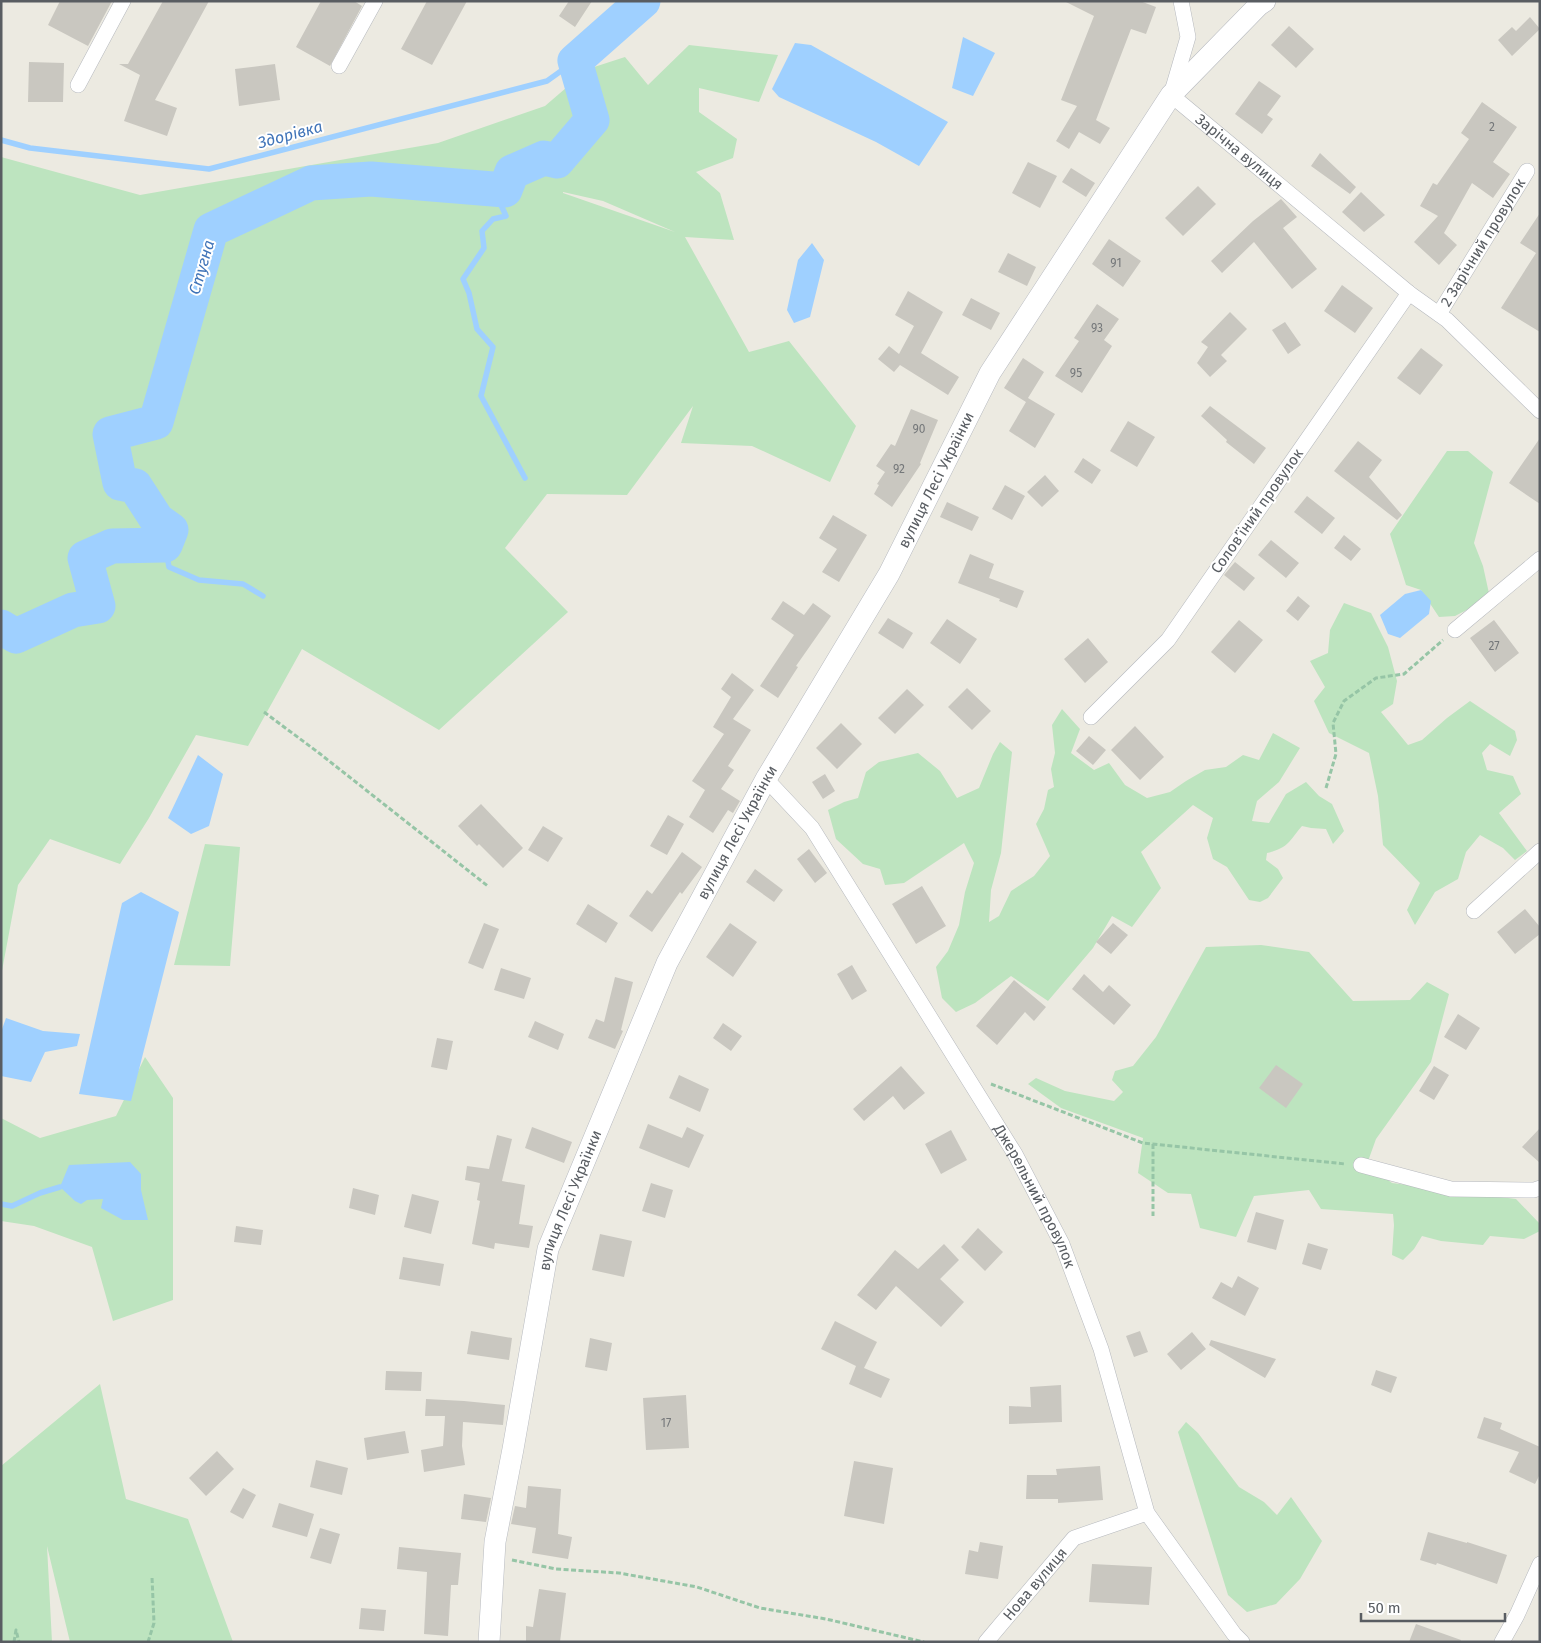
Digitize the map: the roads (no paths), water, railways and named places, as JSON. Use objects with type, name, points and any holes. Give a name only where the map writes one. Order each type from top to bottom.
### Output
[{"type":"street","points":[[78,85],[123,1]]},
{"type":"street","points":[[340,66],[375,1]]},
{"type":"street","points":[[1171,95],[1188,37],[1181,1]]},
{"type":"street","points":[[1171,95],[1265,1]]},
{"type":"street","name":"Зарічна вулиця","points":[[1171,95],[1409,293],[1447,320],[1540,411]]},
{"type":"street","name":"вулиця Лесі Українки","points":[[489,1642],[495,1542],[548,1249],[667,963],[766,780],[889,574],[990,373],[1171,95]]},
{"type":"street","name":"2 Зарічний провулок","points":[[1439,314],[1527,171]]},
{"type":"street","name":"Соловʼїний провулок","points":[[1091,717],[1168,640],[1409,293]]},
{"type":"street","points":[[1455,630],[1540,559]]},
{"type":"street","name":"Джерельний провулок","points":[[766,780],[812,828],[1015,1154],[1062,1244],[1102,1349],[1147,1512],[1234,1634],[1242,1642]]},
{"type":"street","points":[[1474,911],[1540,851]]},
{"type":"street","points":[[1361,1165],[1451,1189],[1534,1190],[1540,1188]]},
{"type":"street","name":"Нова вулиця","points":[[986,1642],[1074,1538],[1147,1512]]},
{"type":"street","points":[[1502,1642],[1517,1615],[1540,1564]]},
{"type":"water","points":[[963,37],[995,53],[973,96],[952,88]]},
{"type":"water","points":[[795,43],[811,45],[948,122],[919,166],[876,142],[779,97],[772,89]]},
{"type":"water","points":[[812,243],[824,260],[810,317],[794,323],[787,310],[798,260]]},
{"type":"water","points":[[1421,590],[1431,601],[1429,614],[1400,638],[1388,634],[1380,615],[1405,594]]},
{"type":"water","points":[[198,755],[223,774],[209,826],[191,834],[168,818]]},
{"type":"water","points":[[141,892],[179,912],[131,1101],[79,1094],[122,903]]},
{"type":"water","points":[[6,1018],[43,1031],[80,1034],[77,1046],[45,1052],[31,1082],[1,1076],[1,1032]]},
{"type":"water","points":[[130,1162],[141,1174],[141,1190],[148,1220],[123,1220],[101,1208],[103,1199],[87,1200],[81,1204],[60,1187],[69,1165]]},
{"type":"waterway","name":"Стугна","points":[[1,627],[16,636],[73,610],[98,606],[85,558],[112,546],[165,545],[171,530],[157,520],[135,486],[120,483],[110,434],[156,422],[211,230],[311,183],[371,179],[505,190],[512,172],[544,158],[557,161],[592,120],[575,61],[643,1]]},
{"type":"waterway","name":"Здорівка","points":[[1,140],[30,148],[209,169],[547,81],[575,61]]},
{"type":"waterway","points":[[505,190],[512,197],[501,205],[506,216],[493,219],[482,231],[484,248],[463,279],[469,293],[477,329],[493,347],[481,396],[525,478]]},
{"type":"waterway","points":[[165,545],[169,567],[199,580],[243,584],[263,596]]},
{"type":"waterway","points":[[1,1204],[12,1206],[40,1193],[60,1187]]}]
